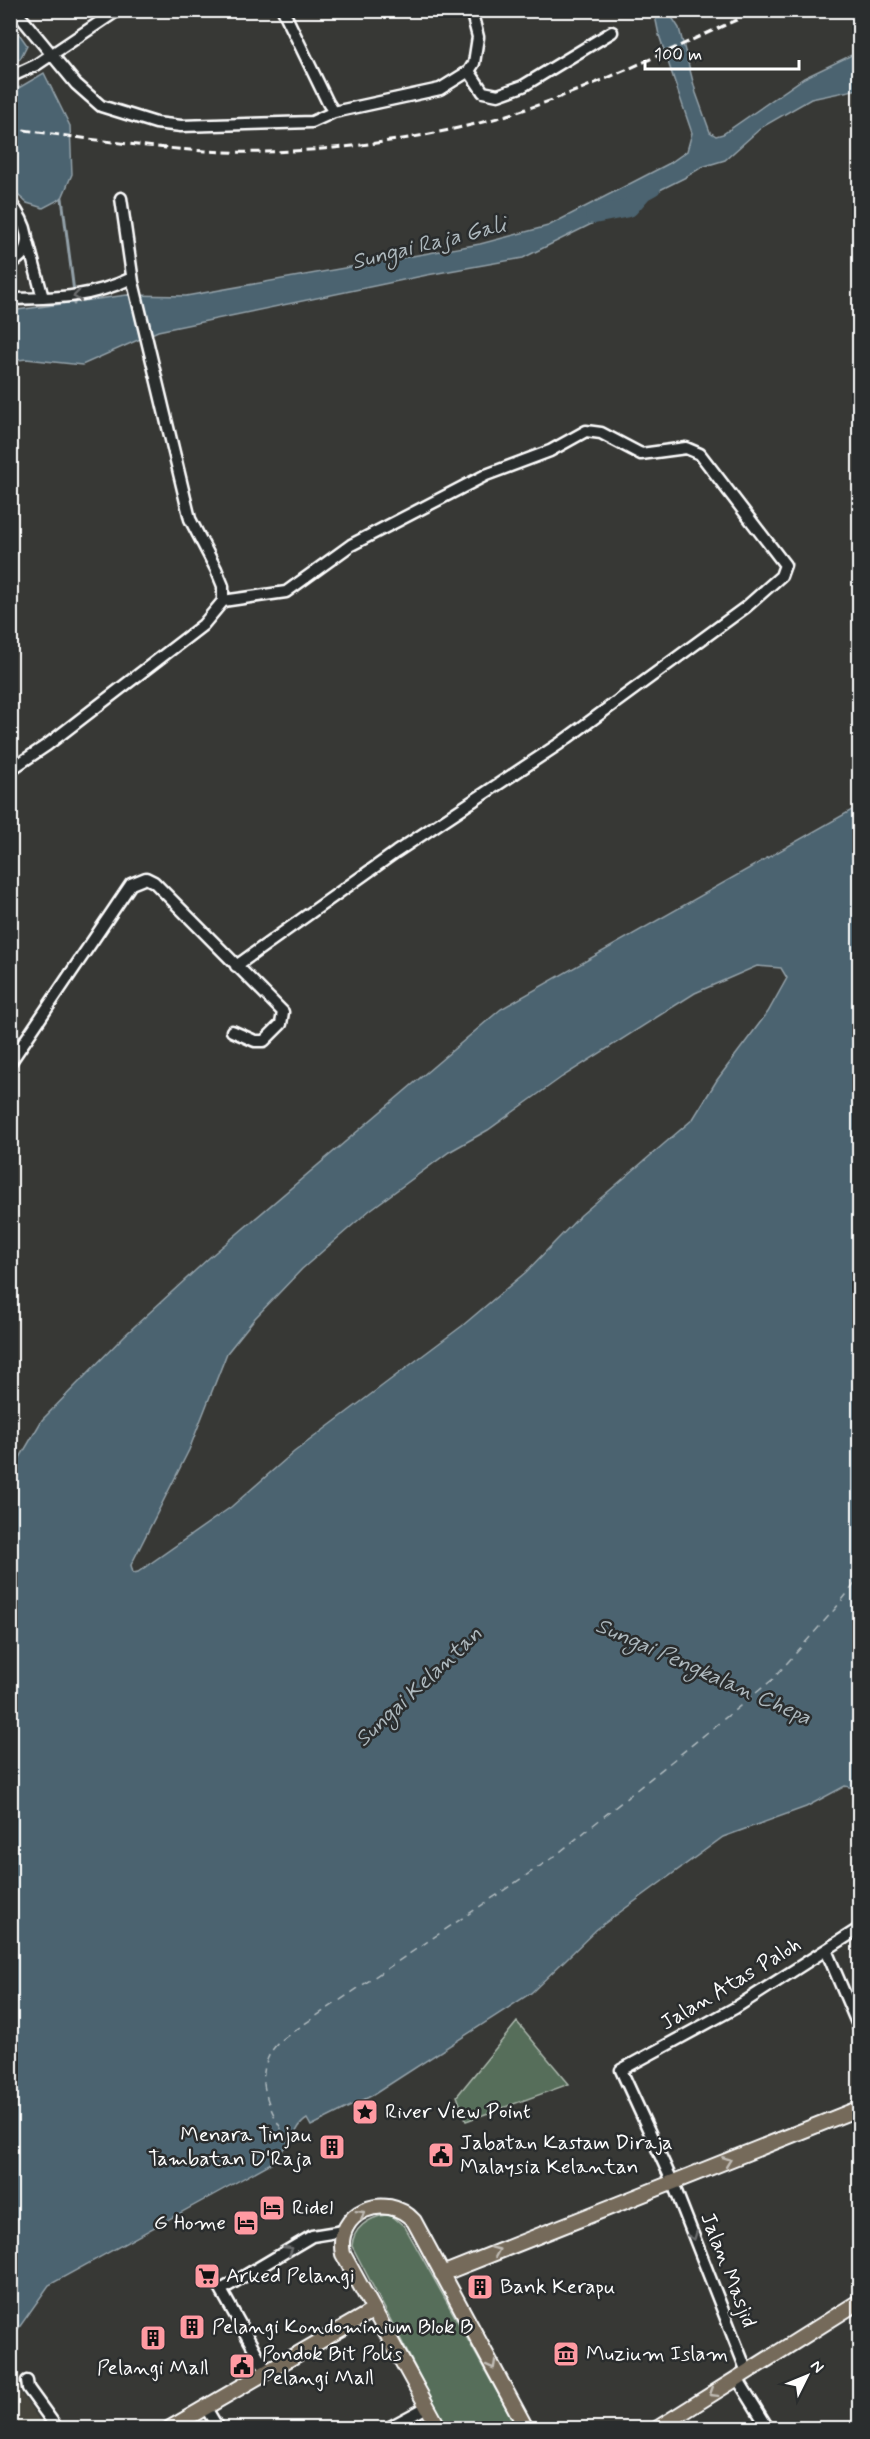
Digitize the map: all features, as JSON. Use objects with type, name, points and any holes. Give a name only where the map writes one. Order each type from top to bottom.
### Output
[{"type":"main road","points":[[442,2274],[860,2108]]},
{"type":"main road","points":[[439,2428],[343,2254],[340,2242],[343,2231],[351,2220],[368,2209],[388,2206],[398,2208],[414,2221],[526,2428]]},
{"type":"main road","points":[[657,2428],[860,2301]]},
{"type":"main road","points":[[170,2428],[374,2310]]},
{"type":"street","points":[[15,10],[76,84],[101,106],[156,123],[181,126],[276,125],[315,122],[334,112],[440,89],[469,71],[474,63],[478,39],[471,10]]},
{"type":"street","points":[[10,77],[51,55],[118,10]]},
{"type":"street","points":[[283,10],[334,112]]},
{"type":"street","points":[[469,71],[483,92],[500,95],[523,86],[612,32]]},
{"type":"street","points":[[10,770],[47,745],[203,625],[223,601],[223,586],[190,519],[133,280],[121,198]]},
{"type":"street","points":[[10,202],[26,229],[43,298]]},
{"type":"street","points":[[10,264],[24,252],[28,242]]},
{"type":"street","points":[[10,299],[87,295],[133,280]]},
{"type":"street","points":[[223,601],[286,592],[353,544],[486,475],[550,451],[582,433],[591,431],[601,433],[641,454],[686,448],[700,454],[784,562],[786,570],[747,607],[559,744],[396,852],[236,966]]},
{"type":"street","points":[[10,1064],[131,884],[146,878],[154,882],[236,966],[281,1008],[284,1016],[281,1024],[261,1042],[232,1032]]},
{"type":"street","name":"Jalan Atas Paloh","points":[[621,2070],[735,2008],[860,1928]]},
{"type":"street","points":[[826,1950],[860,2030]]},
{"type":"street","name":"Jalan Masjid","points":[[621,2070],[672,2181],[742,2375],[768,2428]]},
{"type":"street","points":[[267,2372],[221,2290],[312,2236],[343,2231]]},
{"type":"street","points":[[27,2381],[28,2388],[57,2428]]},
{"type":"street","points":[[388,2428],[427,2407]]},
{"type":"street","points":[[206,2408],[218,2428]]},
{"type":"shaded area","points":[[11,2379],[45,2428],[11,2428]]},
{"type":"green space","points":[[517,2022],[569,2084],[466,2121],[457,2096]]},
{"type":"green space","points":[[385,2215],[392,2216],[405,2227],[517,2428],[447,2428],[352,2246],[355,2234],[362,2225]]},
{"type":"water","points":[[654,11],[668,11],[679,28],[696,93],[710,132],[716,136],[723,134],[804,78],[854,54],[859,48],[859,89],[811,99],[762,127],[725,160],[702,167],[523,258],[427,275],[158,331],[82,365],[26,359],[11,361],[10,311],[127,295],[186,296],[480,244],[548,226],[670,163],[687,151],[692,133],[659,35]]},
{"type":"water","points":[[10,21],[27,45],[20,59],[11,63]]},
{"type":"water","points":[[44,73],[70,126],[72,174],[62,198],[43,208],[27,203],[11,189],[10,93]]},
{"type":"water","points":[[859,806],[859,1789],[845,1786],[806,1807],[723,1837],[597,1929],[531,1993],[373,2095],[311,2126],[307,2119],[273,2162],[49,2285],[11,2339],[11,1473],[42,1420],[124,1336],[210,1257],[501,1009]],"holes":[[[757,966],[781,968],[787,978],[768,1012],[717,1080],[693,1119],[581,1215],[526,1272],[462,1326],[294,1452],[231,1507],[138,1572],[133,1573],[131,1565],[189,1450],[227,1353],[255,1318],[302,1269],[370,1210],[449,1152],[488,1130],[562,1077],[695,993]]]},
{"type":"waterway","name":"Sungai Raja Gali","points":[[594,215],[629,208],[643,192],[652,187]]},
{"type":"waterway","points":[[62,198],[74,292]]},
{"type":"ferry route","points":[[288,2141],[276,2120],[264,2085],[267,2061],[277,2044],[555,1856],[772,1680],[860,1577]]},
{"type":"railway","points":[[10,128],[156,147],[236,152],[300,151],[397,140],[458,128],[535,106],[611,76],[759,10]]},
{"type":"place","name":"River View Point","points":[[365,2112]]},
{"type":"place","name":"Menara Tinjau Tambatan D'Raja","points":[[332,2147]]},
{"type":"place","name":"Jabatan Kastam Diraja Malaysia Kelantan","points":[[441,2155]]},
{"type":"place","name":"Ridel","points":[[272,2208]]},
{"type":"place","name":"G Home","points":[[246,2223]]},
{"type":"place","name":"Arked Pelangi","points":[[207,2276]]},
{"type":"place","name":"Bank Kerapu","points":[[480,2287]]},
{"type":"place","name":"Pelangi Kondominium Blok B","points":[[192,2327]]},
{"type":"place","name":"Pelangi Mall","points":[[153,2338]]},
{"type":"place","name":"Muzium Islam","points":[[566,2354]]},
{"type":"place","name":"Pondok Bit Polis Pelangi Mall","points":[[242,2366]]},
{"type":"water label","name":"Sungai Pengkalan Chepa","points":[[703,1672]]},
{"type":"water label","name":"Sungai Kelantan","points":[[419,1687]]}]
